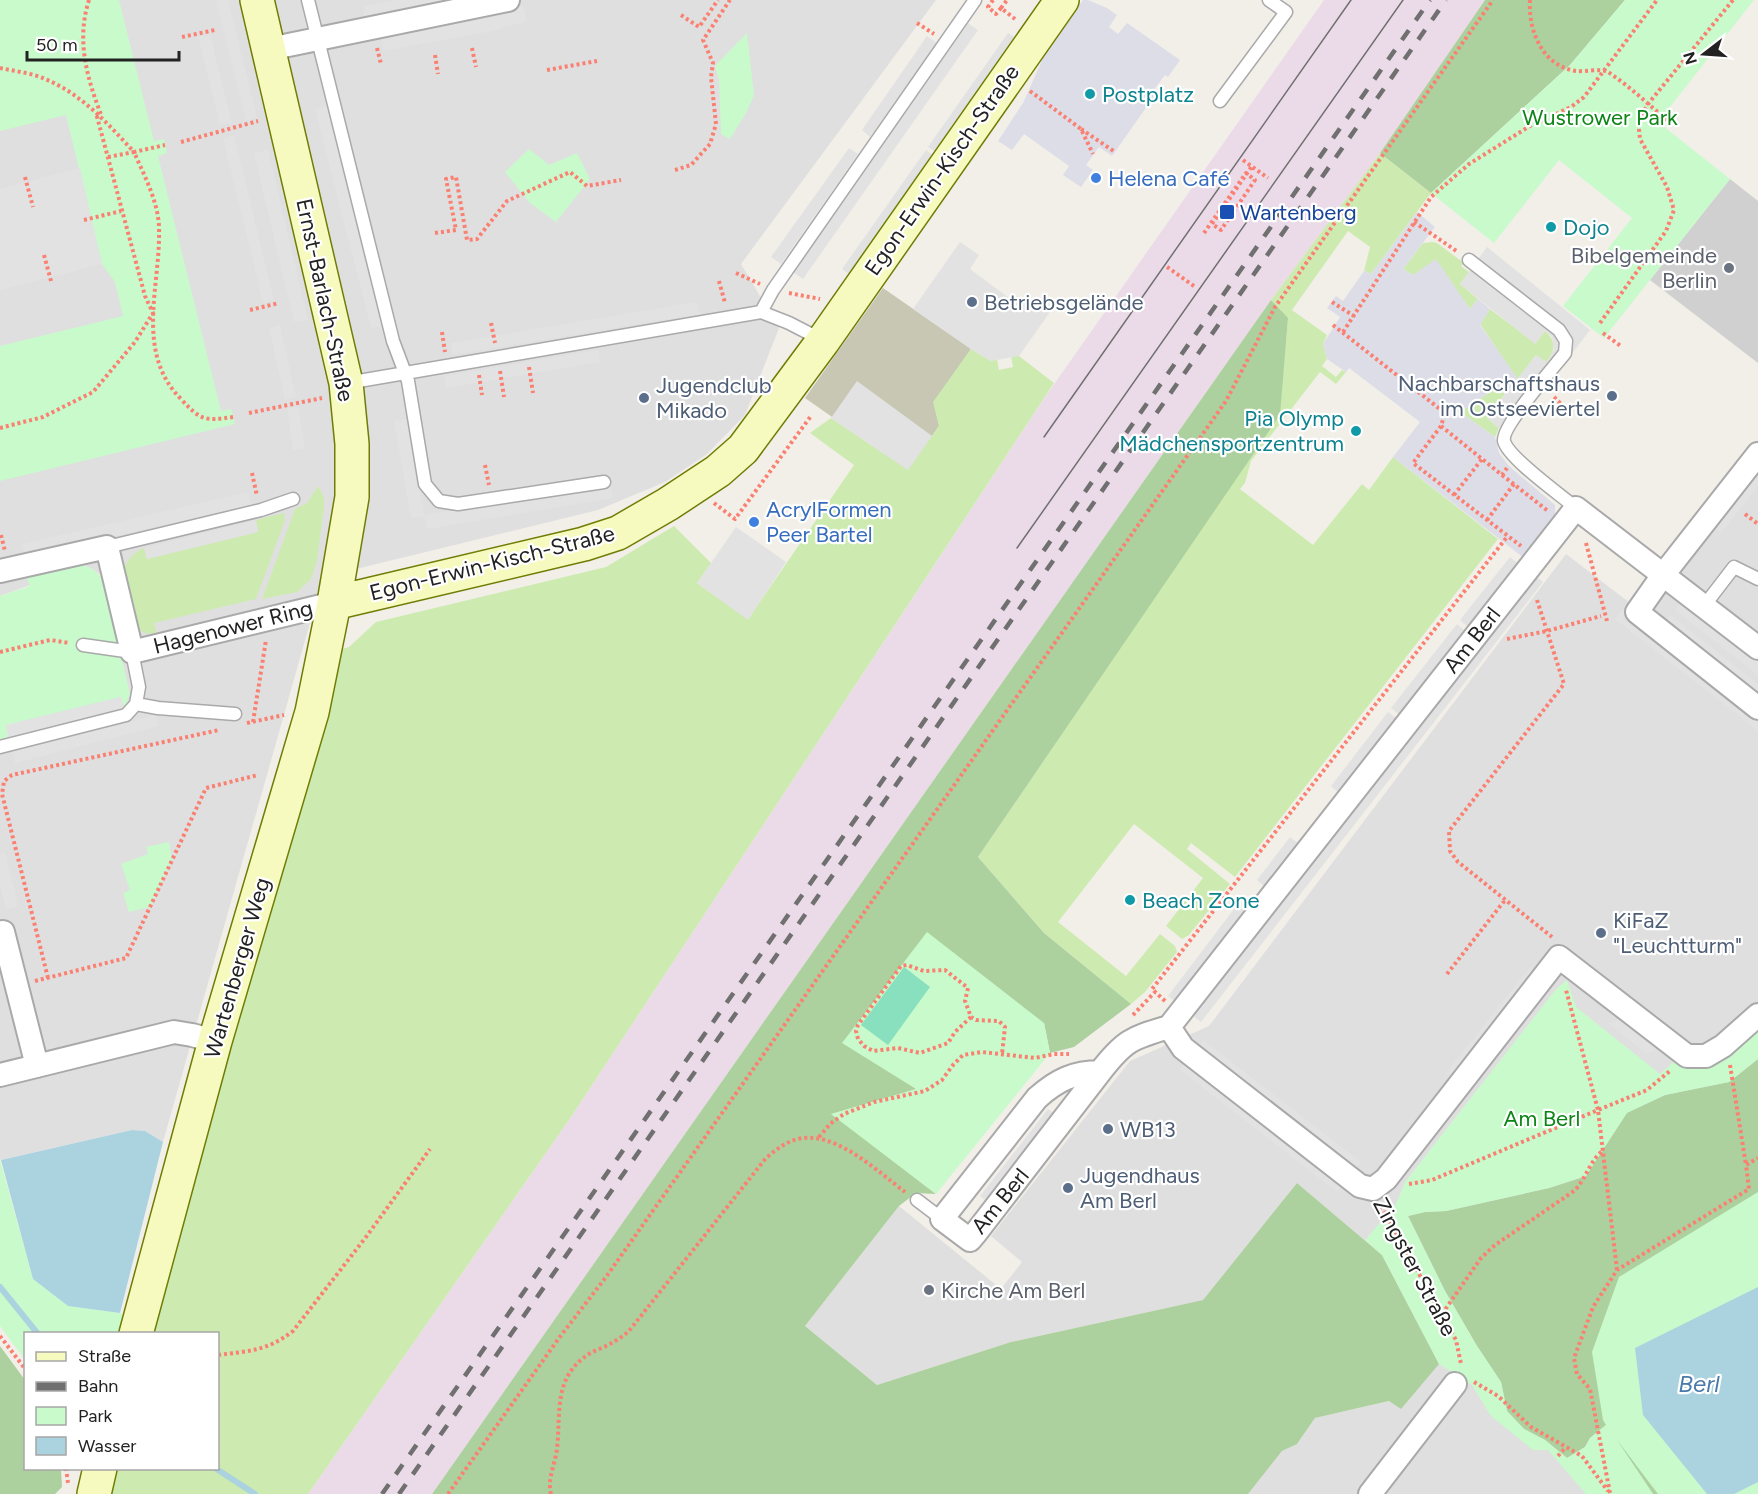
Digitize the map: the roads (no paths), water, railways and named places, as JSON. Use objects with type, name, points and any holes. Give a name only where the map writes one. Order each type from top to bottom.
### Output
[{"type":"main road","name":"Ernst-Barlach-Straße","points":[[257,0],[269,49],[336,390],[352,444],[352,497],[334,603]]},
{"type":"main road","name":"Egon-Erwin-Kisch-Straße","points":[[334,603],[584,544],[618,533],[710,476],[743,449],[823,341],[1062,0]]},
{"type":"main road","name":"Wartenberger Weg","points":[[137,1332],[215,1041],[312,712],[334,603]]},
{"type":"main road","points":[[81,1490],[98,1470]]},
{"type":"street","points":[[269,49],[498,4],[508,0]]},
{"type":"street","points":[[1758,454],[1663,575],[1637,612],[1758,708]]},
{"type":"street","points":[[1576,508],[1758,648]]},
{"type":"street","name":"Am Berl","points":[[1100,1072],[1071,1075],[1052,1084],[1037,1098],[942,1219],[970,1240],[1118,1049],[1174,1021],[1576,508]]},
{"type":"street","points":[[0,571],[107,547]]},
{"type":"street","name":"Hagenower Ring","points":[[107,547],[132,652],[334,603]]},
{"type":"street","points":[[2,926],[37,1066]]},
{"type":"street","points":[[1174,1021],[1183,1048],[1360,1186],[1380,1184],[1559,957],[1687,1056],[1706,1056],[1723,1046],[1758,1015]]},
{"type":"street","points":[[0,1075],[174,1032],[215,1041]]},
{"type":"street","points":[[1370,1494],[1457,1382]]},
{"type":"lane","points":[[308,0],[393,341],[408,381],[425,484],[439,501],[458,504],[604,482]]},
{"type":"lane","points":[[761,312],[772,290],[975,0]]},
{"type":"lane","points":[[1220,101],[1286,12],[1269,0]]},
{"type":"lane","points":[[1469,260],[1559,330],[1566,341],[1565,353],[1506,430],[1504,441],[1515,458],[1576,508]]},
{"type":"lane","points":[[336,390],[404,373],[761,312],[789,323],[823,341]]},
{"type":"lane","points":[[107,547],[261,510],[293,499]]},
{"type":"lane","points":[[1704,606],[1734,567],[1758,579]]},
{"type":"lane","points":[[83,645],[132,652]]},
{"type":"lane","name":"Hagenower Ring","points":[[132,652],[139,687],[136,704]]},
{"type":"lane","points":[[0,747],[126,715],[136,704],[235,714]]},
{"type":"lane","points":[[917,1200],[942,1219]]},
{"type":"water","points":[[132,1130],[145,1131],[163,1142],[120,1313],[68,1306],[33,1279],[1,1160]]},
{"type":"water","name":"Berl","points":[[1758,1287],[1758,1482],[1734,1494],[1707,1494],[1643,1415],[1635,1348]]},
{"type":"waterway","points":[[0,1287],[36,1332]]},
{"type":"waterway","points":[[218,1470],[255,1494]]},
{"type":"tram line","points":[[1044,437],[1351,0]]},
{"type":"tram line","points":[[1017,548],[1403,0]]},
{"type":"railway","points":[[382,1494],[1430,0]]},
{"type":"railway","points":[[399,1494],[1446,0]]},
{"type":"place","name":"Postplatz","points":[[1090,94]]},
{"type":"place","name":"Helena Café","points":[[1096,178]]},
{"type":"place","name":"Wartenberg","points":[[1227,212]]},
{"type":"place","name":"Dojo","points":[[1551,227]]},
{"type":"place","name":"Bibelgemeinde Berlin","points":[[1729,268]]},
{"type":"place","name":"Betriebsgelände","points":[[972,302]]},
{"type":"place","name":"Nachbarschaftshaus im Ostseeviertel","points":[[1612,396]]},
{"type":"place","name":"Jugendclub Mikado","points":[[644,398]]},
{"type":"place","name":"Pia Olymp Mädchensportzentrum","points":[[1356,431]]},
{"type":"place","name":"AcrylFormen Peer Bartel","points":[[754,522]]},
{"type":"place","name":"Beach Zone","points":[[1130,900]]},
{"type":"place","name":"KiFaZ \"Leuchtturm\"","points":[[1601,933]]},
{"type":"place","name":"WB13","points":[[1108,1129]]},
{"type":"place","name":"Jugendhaus Am Berl","points":[[1068,1188]]},
{"type":"place","name":"Kirche Am Berl","points":[[929,1290]]},
{"type":"park label","name":"Wustrower Park","points":[[1600,117]]}]
